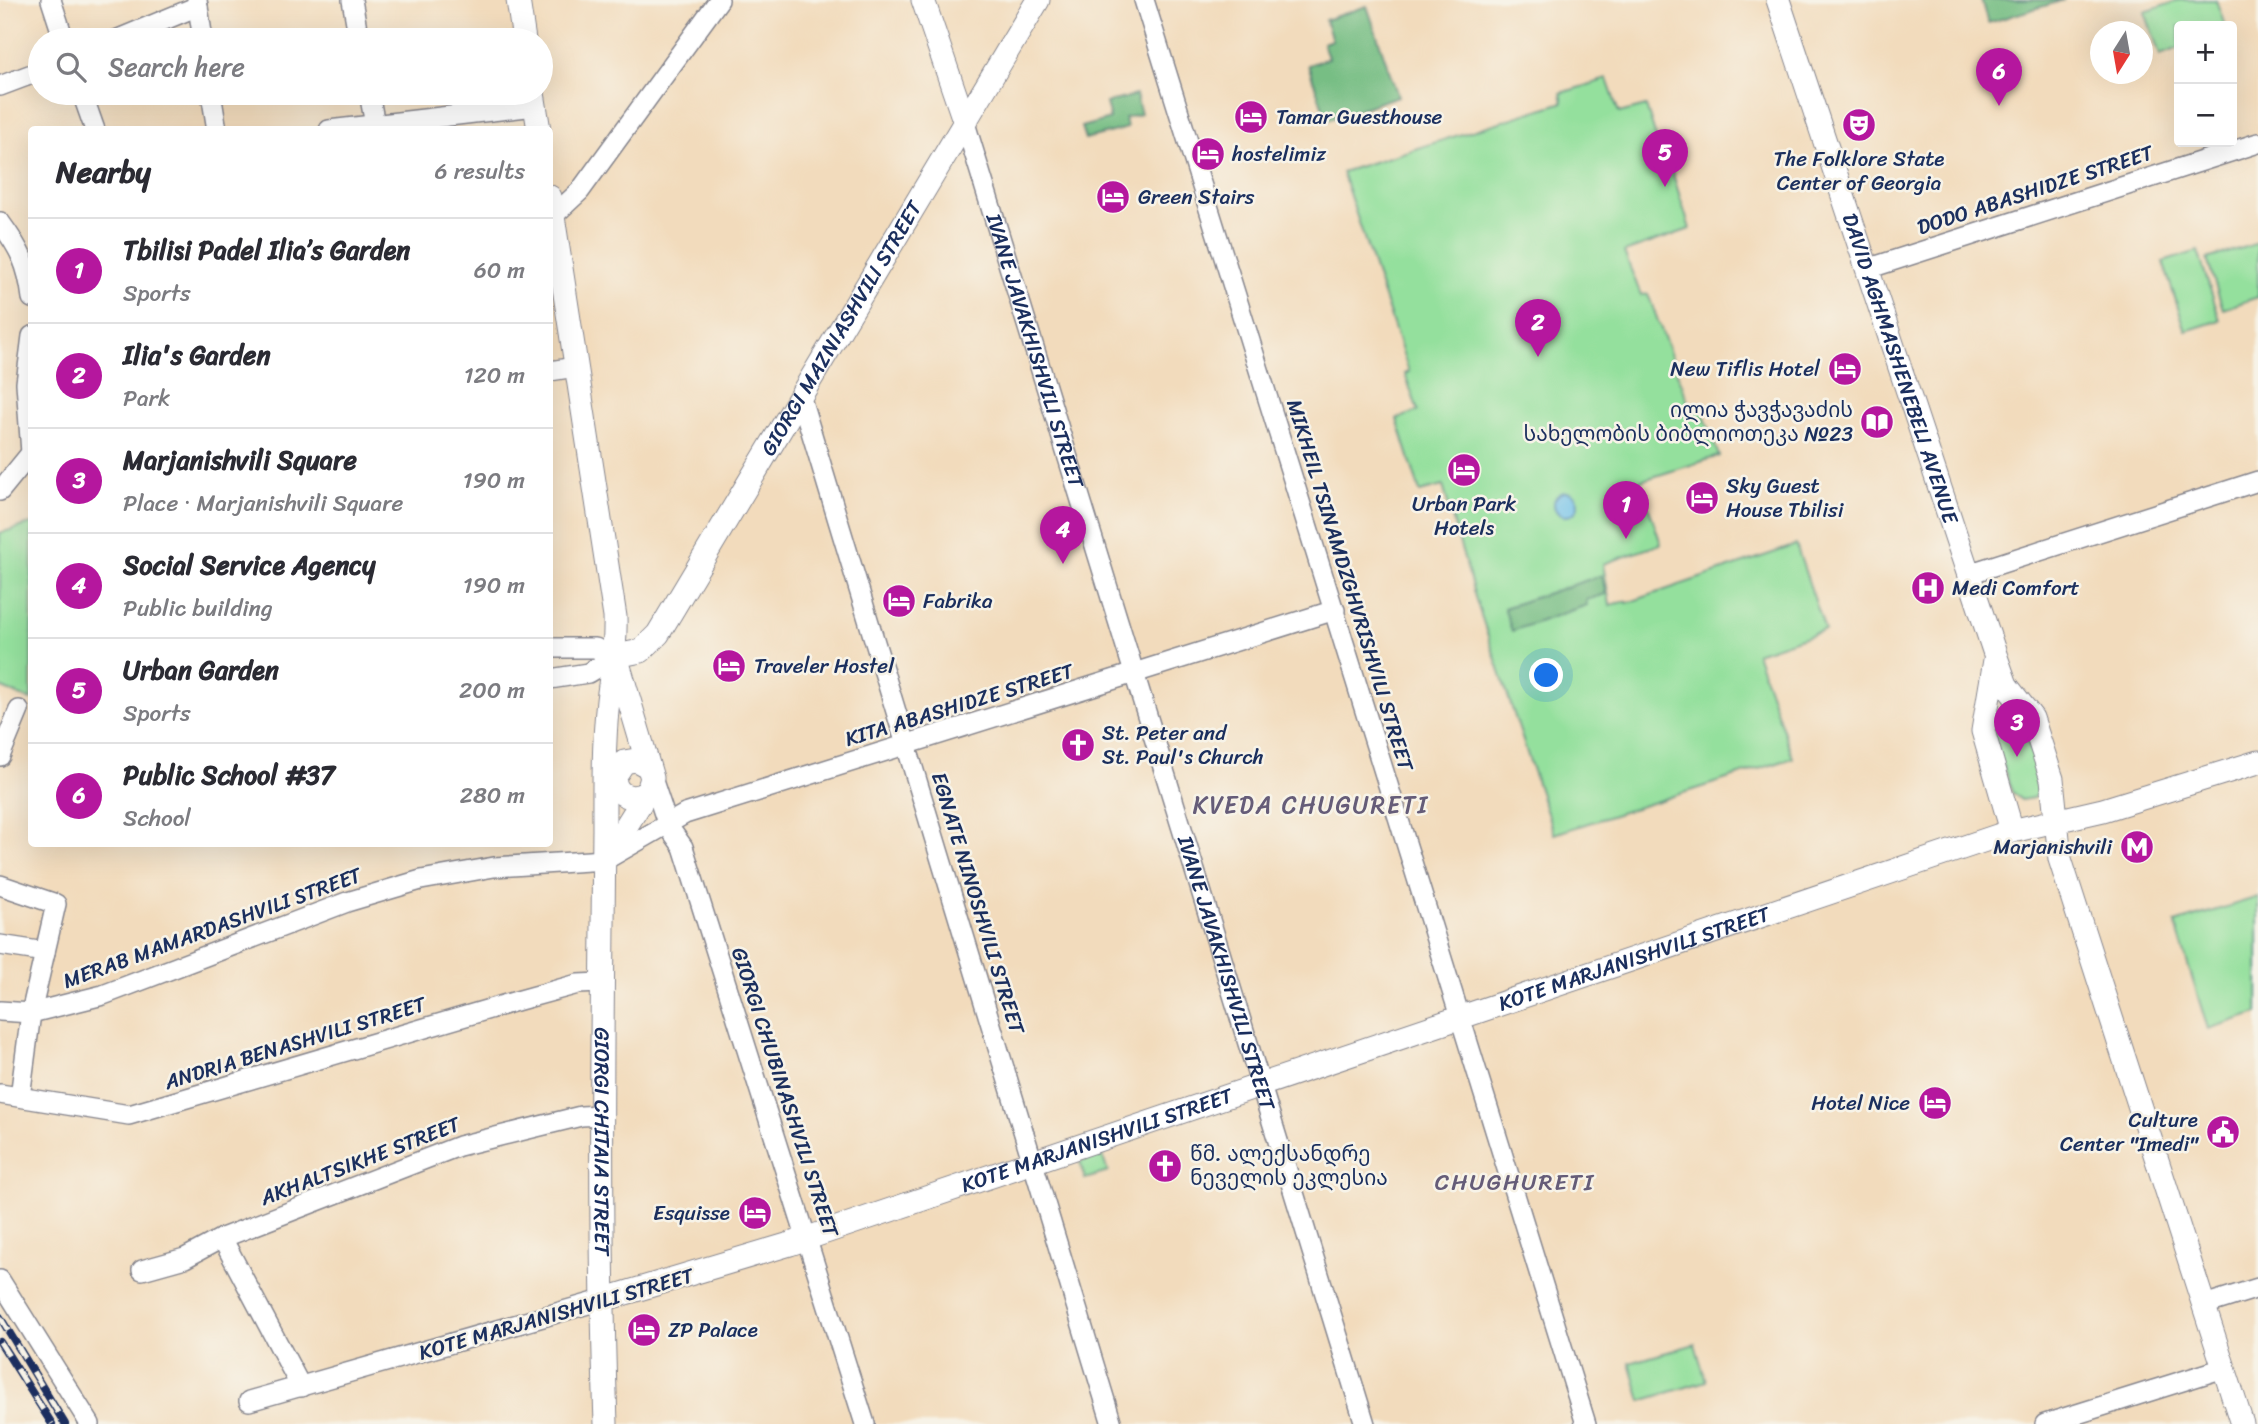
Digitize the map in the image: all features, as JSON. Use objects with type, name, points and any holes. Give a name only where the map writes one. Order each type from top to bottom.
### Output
[{"type":"main road","points":[[518,0],[522,28]]},
{"type":"main road","name":"IVANE JAVAKHISHVILI STREET","points":[[923,0],[965,123]]},
{"type":"main road","name":"GIORGI MAZNIASHVILI STREET","points":[[618,684],[664,624],[1038,0]]},
{"type":"main road","name":"DAVID AGHMASHENEBELI AVENUE","points":[[1778,0],[1996,657],[2006,685],[2032,718],[2052,779],[2055,822]]},
{"type":"main road","points":[[535,105],[538,126]]},
{"type":"main road","name":"GIORGI CHITAIA STREET","points":[[553,220],[616,623],[618,684],[605,860],[601,983],[602,1300],[606,1424]]},
{"type":"main road","points":[[616,623],[628,645],[641,651]]},
{"type":"main road","points":[[616,656],[641,651]]},
{"type":"main road","name":"DAVID AGHMASHENEBELI AVENUE","points":[[1996,657],[1983,731],[2012,831]]},
{"type":"main road","points":[[618,684],[633,709],[647,780]]},
{"type":"main road","points":[[1987,711],[1999,702],[2022,705]]},
{"type":"main road","points":[[630,760],[647,780],[629,797],[618,790],[611,763],[630,760]]},
{"type":"main road","name":"KOTE MARJANISHVILI STREET","points":[[602,1300],[808,1238],[2012,831],[2055,822],[2258,762]]},
{"type":"main road","name":"GIORGI CHITAIA STREET","points":[[605,860],[647,780]]},
{"type":"main road","points":[[2055,822],[2060,859],[2242,1424]]},
{"type":"street","points":[[51,0],[60,28]]},
{"type":"street","points":[[352,0],[357,28]]},
{"type":"street","points":[[553,206],[580,191],[719,0]]},
{"type":"street","name":"MIKHEIL TSINAMDZGHVRISHVILI STREET","points":[[1144,0],[1586,1424]]},
{"type":"street","points":[[142,28],[197,3],[201,28]]},
{"type":"street","points":[[0,86],[28,76]]},
{"type":"street","points":[[86,105],[93,126]]},
{"type":"street","points":[[213,105],[216,126]]},
{"type":"street","points":[[371,105],[376,126]]},
{"type":"street","points":[[382,126],[500,105]]},
{"type":"street","name":"IVANE JAVAKHISHVILI STREET","points":[[965,123],[1365,1424]]},
{"type":"street","name":"DODO ABASHIDZE STREET","points":[[1867,270],[2258,143]]},
{"type":"street","points":[[0,222],[16,244],[28,268]]},
{"type":"street","points":[[28,367],[28,411]]},
{"type":"street","points":[[553,371],[575,367]]},
{"type":"street","name":"EGNATE NINOSHVILI STREET","points":[[800,395],[1112,1424]]},
{"type":"street","points":[[0,491],[28,457]]},
{"type":"street","points":[[1968,574],[2258,481]]},
{"type":"street","name":"KITA ABASHIDZE STREET","points":[[605,860],[685,814],[1335,610]]},
{"type":"street","points":[[553,648],[595,648],[616,656]]},
{"type":"street","points":[[589,673],[616,656]]},
{"type":"street","points":[[553,679],[589,673],[618,684]]},
{"type":"street","points":[[0,703],[25,712],[0,756]]},
{"type":"street","name":"GIORGI CHUBINASHVILI STREET","points":[[647,780],[668,826],[683,848],[866,1424]]},
{"type":"street","name":"MERAB MAMARDASHVILI STREET","points":[[0,1011],[32,1013],[103,995],[347,902],[421,880],[494,867],[605,860]]},
{"type":"street","points":[[0,885],[57,904],[32,1013],[20,1097]]},
{"type":"street","points":[[0,945],[45,952]]},
{"type":"street","name":"ANDRIA BENASHVILI STREET","points":[[0,1094],[129,1115],[520,1000],[578,984],[601,983]]},
{"type":"street","name":"AKHALTSIKHE STREET","points":[[142,1270],[185,1258],[222,1238],[459,1146],[581,1116],[601,1115]]},
{"type":"street","points":[[222,1238],[300,1387]]},
{"type":"street","points":[[0,1280],[90,1424]]},
{"type":"street","points":[[2204,1305],[2258,1288]]},
{"type":"street","name":"KOTE MARJANISHVILI STREET","points":[[249,1401],[602,1300]]},
{"type":"street","points":[[2045,1424],[2224,1368]]},
{"type":"green space","points":[[1981,0],[2064,0],[1988,23]]},
{"type":"green space","points":[[2180,0],[2216,0],[2223,21],[2174,21],[2174,50],[2160,55],[2153,35],[2153,21],[2148,21],[2145,12]]},
{"type":"green space","points":[[1367,6],[1398,96],[1327,120],[1308,65],[1328,58],[1323,43],[1332,40],[1325,20]]},
{"type":"green space","points":[[1607,79],[1619,113],[1646,106],[1661,153],[1666,152],[1690,229],[1624,252],[1641,295],[1648,294],[1690,407],[1700,404],[1719,456],[1640,481],[1661,544],[1603,564],[1610,605],[1626,601],[1627,603],[1796,545],[1825,630],[1756,653],[1793,758],[1554,834],[1476,600],[1443,486],[1420,492],[1397,419],[1418,411],[1405,374],[1409,372],[1342,172],[1563,102],[1561,93]]},
{"type":"green space","points":[[1136,95],[1141,114],[1125,118],[1127,128],[1085,139],[1081,127],[1110,119],[1106,103]]},
{"type":"green space","points":[[2258,243],[2258,297],[2223,309],[2207,259]]},
{"type":"green space","points":[[2198,251],[2220,320],[2186,331],[2163,262]]},
{"type":"green space","points":[[28,525],[28,699],[0,687],[0,533]]},
{"type":"green space","points":[[1602,575],[1606,594],[1586,600],[1587,605],[1512,631],[1504,608]]},
{"type":"green space","points":[[2008,720],[2021,731],[2035,764],[2040,785],[2039,792],[2033,798],[2021,800],[2012,792],[1993,735],[2001,722]]},
{"type":"green space","points":[[2258,897],[2258,1013],[2208,1029],[2175,923]]},
{"type":"green space","points":[[1102,1155],[1108,1172],[1085,1179],[1080,1162]]},
{"type":"green space","points":[[1695,1344],[1706,1381],[1641,1401],[1630,1363]]},
{"type":"water","points":[[1566,492],[1577,499],[1578,504],[1571,515],[1566,516],[1555,509],[1554,504],[1561,493]]},
{"type":"railway","points":[[0,1317],[65,1424]]},
{"type":"railway","points":[[0,1342],[52,1424]]},
{"type":"place","name":"Public School #37","points":[[1999,106]]},
{"type":"place","name":"Tamar Guesthouse","points":[[1251,117]]},
{"type":"place","name":"The Folklore State Center of Georgia","points":[[1859,125]]},
{"type":"place","name":"hostelimiz","points":[[1208,154]]},
{"type":"place","name":"Urban Garden","points":[[1665,187]]},
{"type":"place","name":"Green Stairs","points":[[1113,197]]},
{"type":"place","name":"Ilia's Garden","points":[[1538,357]]},
{"type":"place","name":"New Tiflis Hotel","points":[[1845,369]]},
{"type":"place","name":"ილია ჭავჭავაძის სახელობის ბიბლიოთეკა №23","points":[[1877,422]]},
{"type":"place","name":"Urban Park Hotels","points":[[1464,470]]},
{"type":"place","name":"Sky Guest House Tbilisi","points":[[1702,498]]},
{"type":"place","name":"Tbilisi Padel Ilia’s Garden","points":[[1626,539]]},
{"type":"place","name":"Social Service Agency","points":[[1063,564]]},
{"type":"place","name":"Medi Comfort","points":[[1928,588]]},
{"type":"place","name":"Fabrika","points":[[899,601]]},
{"type":"place","name":"Traveler Hostel","points":[[729,666]]},
{"type":"place","name":"St. Peter and St. Paul's Church","points":[[1078,745]]},
{"type":"place","name":"Marjanishvili Square","points":[[2017,757]]},
{"type":"place","name":"Marjanishvili","points":[[2137,847]]},
{"type":"place","name":"Hotel Nice","points":[[1935,1103]]},
{"type":"place","name":"Culture Center \"Imedi\"","points":[[2223,1132]]},
{"type":"place","name":"წმ. ალექსანდრე ნეველის ეკლესია","points":[[1165,1166]]},
{"type":"place","name":"Esquisse","points":[[755,1213]]},
{"type":"place","name":"ZP Palace","points":[[644,1330]]},
{"type":"district","name":"KVEDA CHUGURETI","points":[[1311,805]]},
{"type":"district","name":"CHUGHURETI","points":[[1515,1182]]}]
